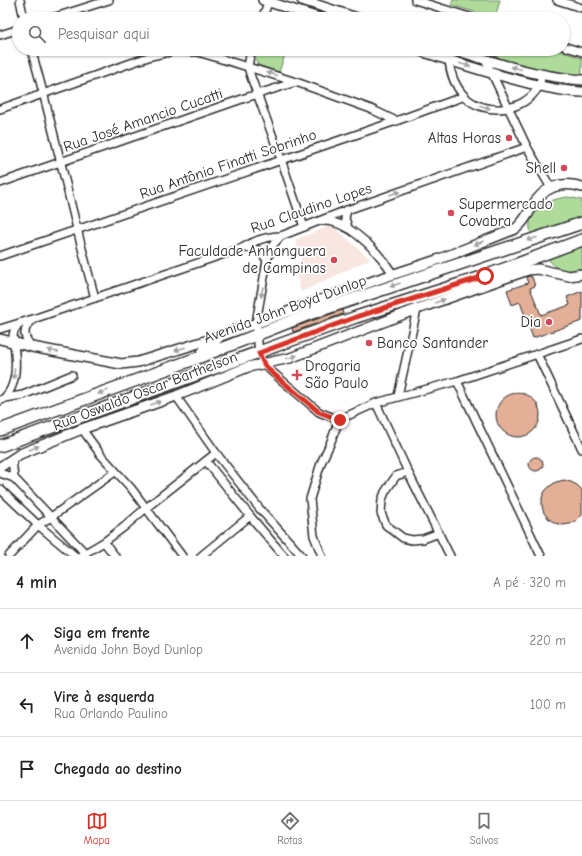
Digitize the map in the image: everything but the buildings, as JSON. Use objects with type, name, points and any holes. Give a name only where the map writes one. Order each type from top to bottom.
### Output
[{"type":"main road","name":"Avenida John Boyd Dunlop","points":[[0,430],[200,356],[257,328],[312,313],[582,222]]},
{"type":"main road","points":[[0,446],[356,317],[485,276],[582,240]]},
{"type":"main road","points":[[200,356],[218,337]]},
{"type":"street","points":[[20,0],[23,12]]},
{"type":"street","points":[[71,12],[109,0]]},
{"type":"street","points":[[264,12],[267,1],[300,12],[304,0],[339,12]]},
{"type":"street","points":[[415,0],[454,12]]},
{"type":"street","points":[[557,0],[582,8]]},
{"type":"street","points":[[0,35],[12,31]]},
{"type":"street","points":[[570,48],[582,52]]},
{"type":"street","points":[[33,56],[44,94],[76,230],[95,298]]},
{"type":"street","points":[[0,109],[151,56]]},
{"type":"street","points":[[212,56],[296,82],[371,109],[396,121]]},
{"type":"street","points":[[250,56],[248,66],[251,78],[304,227]]},
{"type":"street","points":[[437,56],[539,86],[562,91],[582,92]]},
{"type":"street","points":[[475,56],[564,79],[582,80]]},
{"type":"street","points":[[485,59],[527,147],[551,188]]},
{"type":"street","points":[[449,60],[450,73],[465,96],[480,105],[497,110],[520,105],[531,97],[539,86],[542,74]]},
{"type":"street","name":"Rua José Amancio Cucatti","points":[[0,183],[257,94],[296,82]]},
{"type":"street","name":"Rua Antônio Finatti Sobrinho","points":[[0,256],[465,96]]},
{"type":"street","name":"Rua Claudino Lopes","points":[[0,329],[242,248],[254,241],[271,236],[281,236],[347,210],[527,147]]},
{"type":"street","points":[[0,339],[32,347],[121,364],[138,362],[218,337],[257,328],[394,274],[437,260],[515,229],[522,224],[536,201],[551,188],[564,184],[582,186]]},
{"type":"street","points":[[347,210],[345,218],[348,228]]},
{"type":"street","points":[[319,221],[333,222],[348,228],[384,260],[394,274]]},
{"type":"street","points":[[281,236],[272,246],[267,260],[257,328],[259,353],[264,364],[319,412],[340,420]]},
{"type":"street","points":[[242,248],[253,248],[261,252],[267,260]]},
{"type":"street","name":"Rua Oswaldo Oscar Barthelson","points":[[0,467],[20,454],[82,429],[176,396],[248,367],[290,358],[417,309],[528,270],[538,269],[569,276],[582,274]]},
{"type":"street","points":[[398,396],[417,309]]},
{"type":"street","points":[[32,347],[26,339],[26,327],[36,318]]},
{"type":"street","points":[[3,399],[10,390],[15,373],[14,331],[21,323]]},
{"type":"street","points":[[322,556],[317,546],[312,523],[310,499],[321,463],[340,420],[376,403],[457,381],[582,339]]},
{"type":"street","points":[[537,354],[582,449]]},
{"type":"street","points":[[3,399],[23,395],[72,375]]},
{"type":"street","points":[[457,381],[541,556]]},
{"type":"street","points":[[176,396],[216,454],[302,556]]},
{"type":"street","points":[[376,403],[408,472],[450,556]]},
{"type":"street","points":[[82,429],[115,472],[146,508],[182,556]]},
{"type":"street","points":[[0,473],[14,478],[51,517],[82,554],[104,542],[216,454]]},
{"type":"street","points":[[12,459],[14,478]]},
{"type":"street","points":[[206,461],[284,556]]},
{"type":"street","points":[[9,556],[38,525],[115,472]]},
{"type":"street","points":[[408,472],[396,476],[384,492],[381,514],[386,525],[403,538],[412,540],[424,539],[439,533]]},
{"type":"street","points":[[0,489],[38,525],[75,556]]},
{"type":"street","points":[[201,556],[250,516]]},
{"type":"street","points":[[104,542],[115,556]]},
{"type":"shaded area","name":"Faculdade Anhanguera de Campinas","points":[[332,225],[370,259],[301,292],[294,265],[302,262],[295,240]]},
{"type":"green space","points":[[453,0],[500,0],[497,12],[475,12],[451,5]]},
{"type":"green space","points":[[570,54],[582,58],[582,77],[557,77],[486,56],[570,56]]},
{"type":"green space","points":[[256,56],[285,56],[279,72],[258,65],[255,59]]},
{"type":"green space","points":[[568,197],[582,200],[582,221],[532,238],[530,222],[536,211],[551,201]]},
{"type":"green space","points":[[582,243],[582,268],[571,271],[562,270],[550,262],[547,257]]},
{"type":"place","name":"Altas Horas","points":[[509,138]]},
{"type":"place","name":"Shell","points":[[564,168]]},
{"type":"place","name":"Supermercado Covabra","points":[[451,213]]},
{"type":"place","name":"Faculdade Anhanguera de Campinas","points":[[334,260]]},
{"type":"place","name":"Dia","points":[[549,322]]},
{"type":"place","name":"Banco Santander","points":[[369,343]]},
{"type":"place","name":"Drogaria São Paulo","points":[[297,375]]},
{"type":"route","points":[[340,420],[319,412],[271,372],[264,364],[259,353],[356,317],[485,276]]}]
